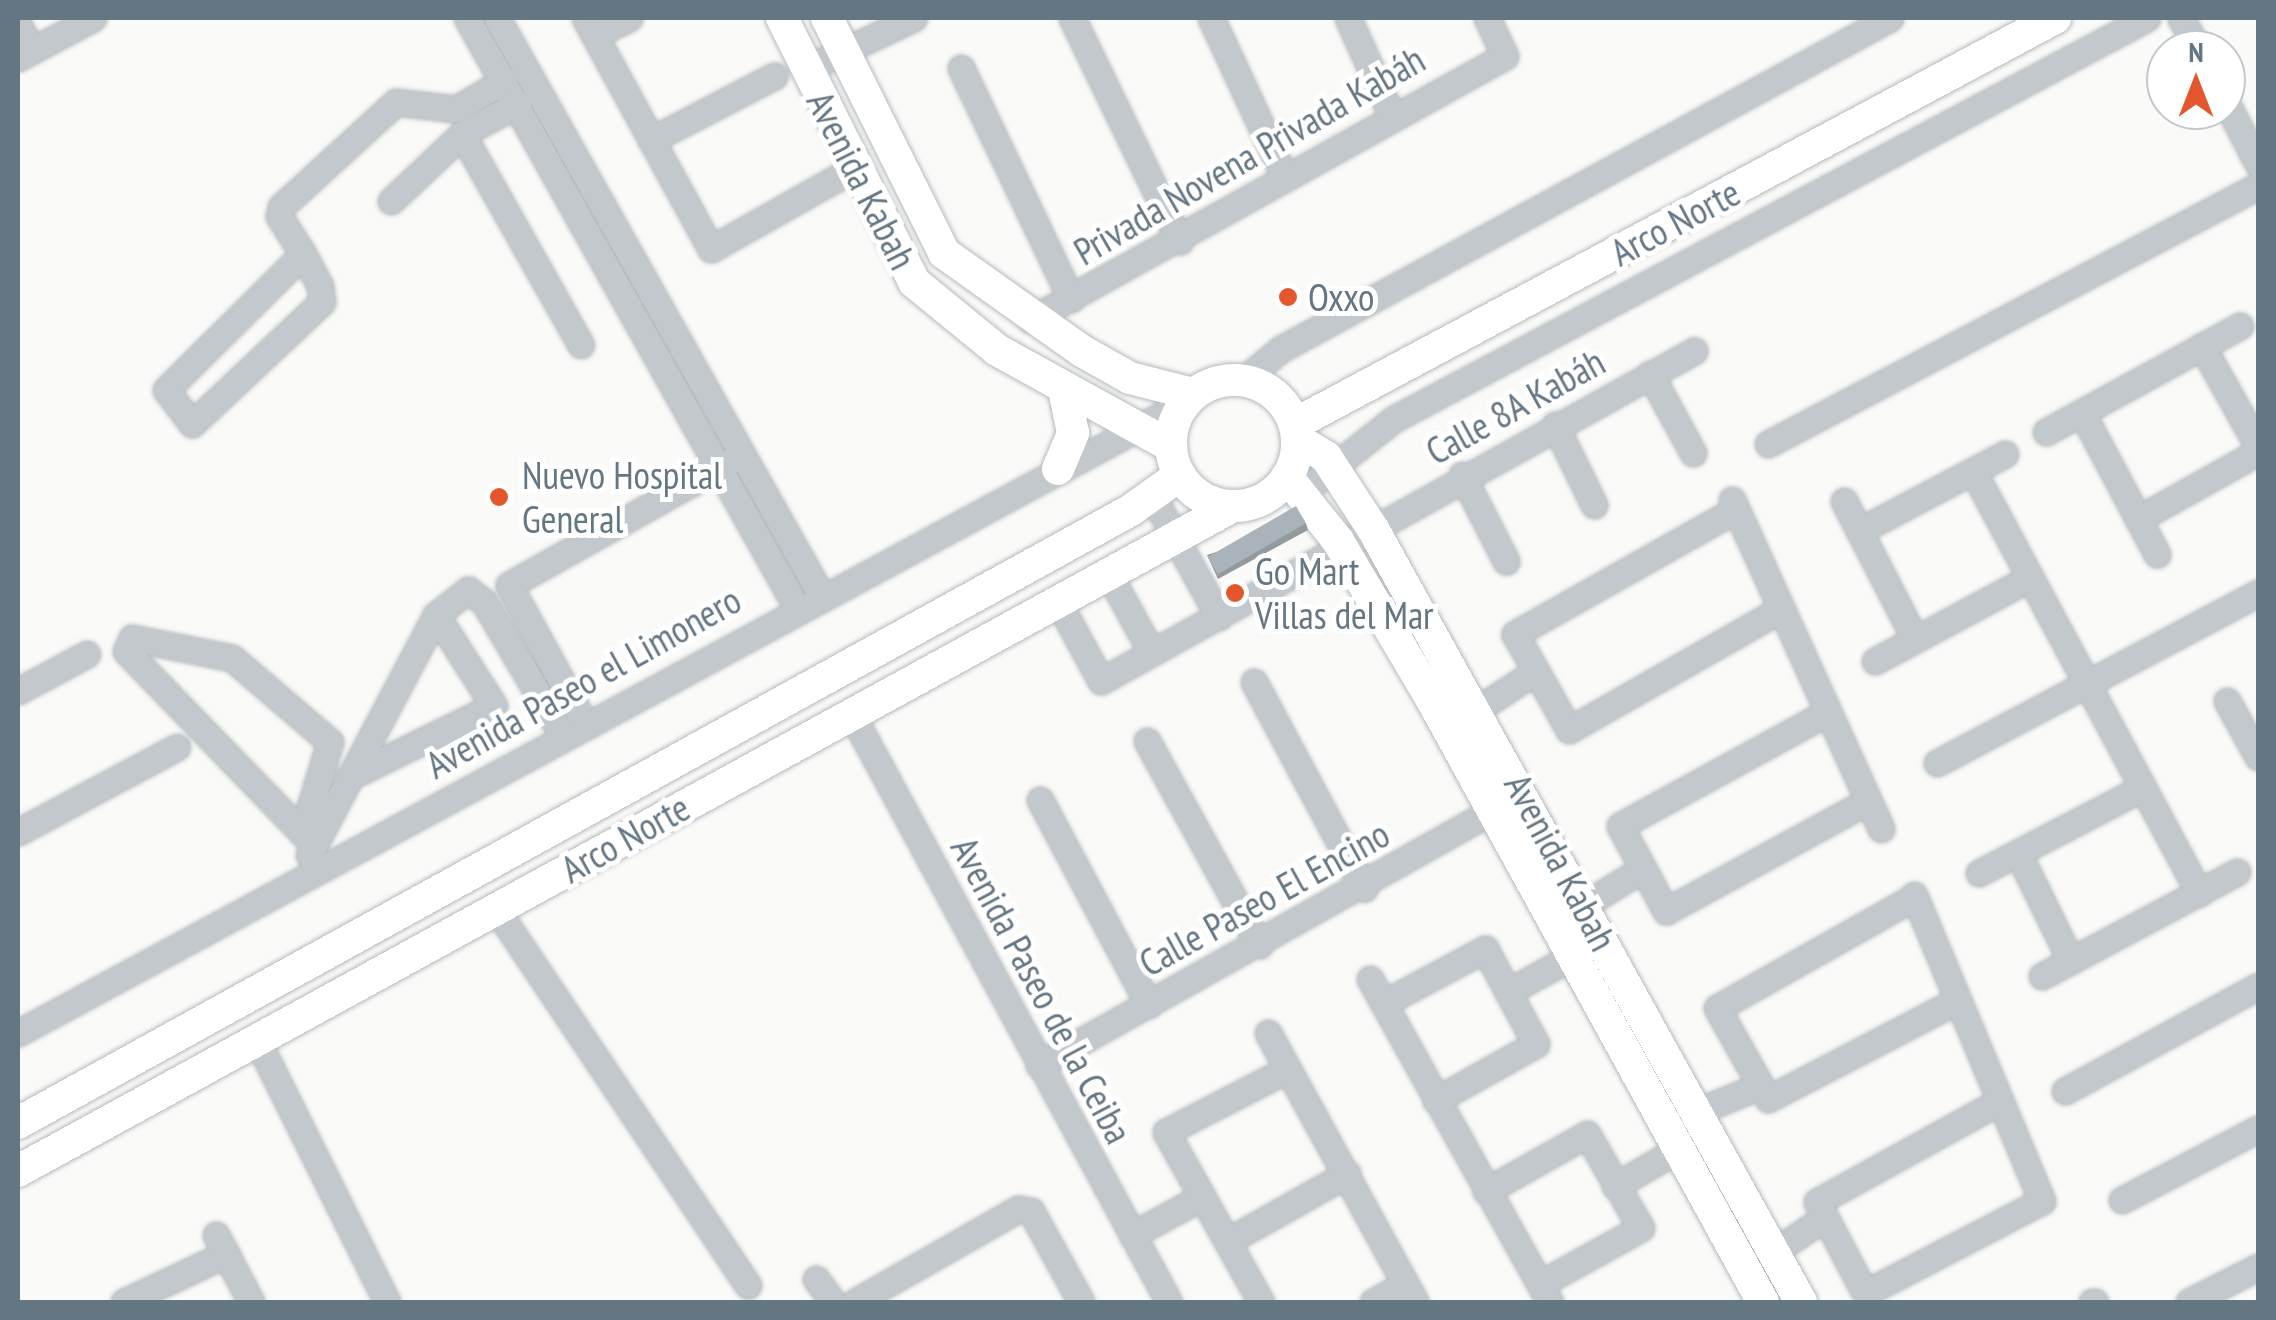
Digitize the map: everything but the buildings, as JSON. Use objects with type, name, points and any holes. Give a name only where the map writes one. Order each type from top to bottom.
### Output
[{"type":"main road","name":"Avenida Kabah","points":[[782,18],[790,73],[853,169],[926,294],[1064,389],[1137,428],[1175,460]]},
{"type":"main road","name":"Avenida Kabah","points":[[827,18],[928,230],[967,276],[1030,320],[1130,378],[1190,398]]},
{"type":"main road","name":"Arco Norte","points":[[1296,432],[2055,18]]},
{"type":"main road","points":[[1242,380],[1275,394],[1296,432],[1295,484],[1233,506],[1197,494],[1175,460],[1190,398],[1242,380]]},
{"type":"main road","points":[[1058,470],[1074,433],[1064,389]]},
{"type":"main road","name":"Avenida Kabah","points":[[1296,432],[1334,466],[1478,709],[1801,1302]]},
{"type":"main road","name":"Arco Norte","points":[[18,1123],[1153,498],[1175,460]]},
{"type":"main road","name":"Avenida Kabah","points":[[1295,484],[1341,548],[1762,1302]]},
{"type":"main road","name":"Arco Norte","points":[[18,1171],[1233,506]]},
{"type":"street","points":[[25,35],[93,18]]},
{"type":"street","points":[[467,18],[511,93],[606,234],[742,456],[821,595]]},
{"type":"street","points":[[497,18],[718,468],[797,608]]},
{"type":"street","points":[[628,18],[590,26],[711,249],[853,169]]},
{"type":"street","points":[[651,140],[914,18]]},
{"type":"street","points":[[1072,18],[1180,241]]},
{"type":"street","points":[[1211,18],[1284,175]]},
{"type":"street","points":[[1348,18],[1391,114]]},
{"type":"street","name":"Privada Novena Privada Kabáh","points":[[1030,320],[1180,241],[1391,114],[1504,56],[1487,18]]},
{"type":"street","points":[[1242,380],[1289,345],[1890,18]]},
{"type":"street","points":[[1295,484],[1334,466],[1394,419],[2147,18]]},
{"type":"street","points":[[961,68],[1071,299]]},
{"type":"street","points":[[390,200],[511,93]]},
{"type":"street","points":[[303,254],[166,390],[192,424],[322,302],[303,254],[278,211],[396,102],[456,109],[511,93]]},
{"type":"street","points":[[2240,130],[2258,164]]},
{"type":"street","points":[[462,134],[581,346]]},
{"type":"street","points":[[1768,444],[2258,186]]},
{"type":"street","points":[[2046,432],[2240,326]]},
{"type":"street","points":[[2138,518],[2258,449],[2202,346]]},
{"type":"street","name":"Calle 8A Kabáh","points":[[1057,600],[1101,682],[1462,476],[1694,351]]},
{"type":"street","points":[[1650,374],[1693,454]]},
{"type":"street","name":"Avenida Paseo el Limonero","points":[[18,1033],[1190,398]]},
{"type":"street","points":[[2082,412],[2157,554]]},
{"type":"street","points":[[1555,426],[1594,505]]},
{"type":"street","points":[[1860,530],[2005,454]]},
{"type":"street","points":[[574,730],[509,585],[742,456]]},
{"type":"street","points":[[1973,471],[2199,893]]},
{"type":"street","points":[[1462,476],[1506,561]]},
{"type":"street","points":[[1153,498],[1219,617]]},
{"type":"street","points":[[1844,501],[1915,639]]},
{"type":"street","points":[[1781,610],[1570,730],[1515,634],[1734,505],[1880,828]]},
{"type":"street","points":[[1108,573],[1152,654]]},
{"type":"street","points":[[1875,661],[2030,578]]},
{"type":"street","points":[[308,839],[349,776],[436,615],[468,590],[484,602],[574,730]]},
{"type":"street","points":[[1937,763],[2258,592]]},
{"type":"street","points":[[349,776],[494,706],[436,615]]},
{"type":"street","points":[[295,882],[308,839],[330,742],[232,658],[132,638],[126,651],[308,839]]},
{"type":"street","points":[[18,691],[87,654]]},
{"type":"street","points":[[1478,709],[1536,671]]},
{"type":"street","points":[[1254,682],[1364,888]]},
{"type":"street","points":[[2227,701],[2254,740]]},
{"type":"street","points":[[1828,712],[1620,826],[1660,906],[1674,909],[1868,802]]},
{"type":"street","name":"Avenida Paseo de la Ceiba","points":[[851,713],[1169,1302]]},
{"type":"street","points":[[1147,741],[1259,945]]},
{"type":"street","points":[[18,832],[177,747]]},
{"type":"street","points":[[1978,874],[2142,788]]},
{"type":"street","name":"Calle Paseo El Encino","points":[[1039,1064],[1364,888],[1524,794]]},
{"type":"street","points":[[1040,800],[1149,1005]]},
{"type":"street","points":[[2018,853],[2071,961]]},
{"type":"street","points":[[1584,905],[1642,870]]},
{"type":"street","points":[[2042,976],[2237,872]]},
{"type":"street","points":[[1956,1001],[1768,1099],[1755,1088],[1717,1008],[1911,897],[1956,1001],[1998,1102],[2042,1201],[1865,1294],[1821,1220],[1817,1202],[1998,1102]]},
{"type":"street","points":[[496,909],[748,1285]]},
{"type":"street","points":[[1384,1003],[1485,949],[1536,1044],[1436,1100]]},
{"type":"street","points":[[1508,992],[1571,957]]},
{"type":"street","points":[[1370,978],[1486,1191],[1545,1293],[1641,1228],[1587,1134],[1486,1191]]},
{"type":"street","points":[[2066,1092],[2258,986]]},
{"type":"street","points":[[1268,1033],[1410,1293],[1373,1302]]},
{"type":"street","points":[[257,1040],[387,1302]]},
{"type":"street","points":[[1261,1302],[1166,1132],[1288,1069]]},
{"type":"street","points":[[1615,1186],[1696,1111],[1755,1088]]},
{"type":"street","points":[[2122,1200],[2258,1128]]},
{"type":"street","points":[[1228,1241],[1347,1174]]},
{"type":"street","points":[[1132,1235],[1202,1197]]},
{"type":"street","points":[[855,1302],[1018,1209],[1031,1211],[1080,1302]]},
{"type":"street","points":[[1774,1252],[1821,1220]]},
{"type":"street","points":[[124,1302],[221,1245],[251,1302]]},
{"type":"street","points":[[2189,1302],[2258,1267]]},
{"type":"street","points":[[816,1279],[833,1302]]},
{"type":"place","name":"Oxxo","points":[[1288,297]]},
{"type":"place","name":"Nuevo Hospital General","points":[[499,497]]},
{"type":"place","name":"Go Mart Villas del Mar","points":[[1235,593]]}]
